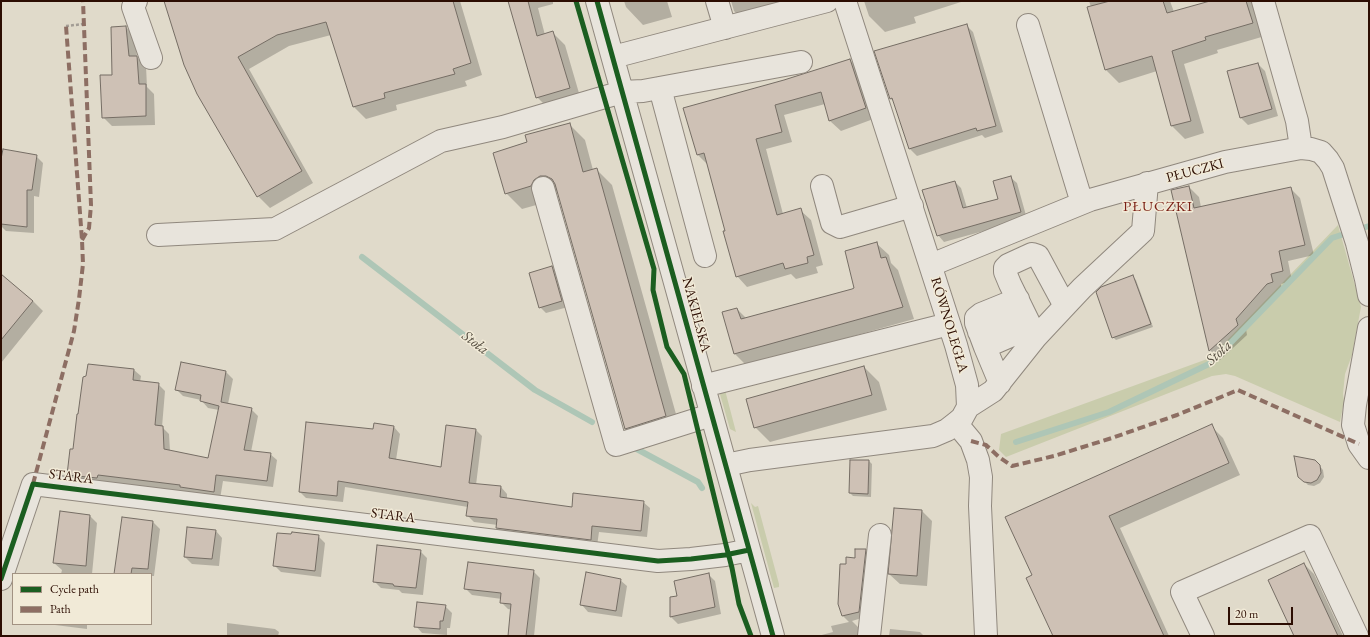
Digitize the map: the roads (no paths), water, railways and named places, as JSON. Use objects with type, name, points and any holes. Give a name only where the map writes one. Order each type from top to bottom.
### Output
[{"type":"street","points":[[136,1],[132,8],[150,58]]},
{"type":"street","name":"NAKIELSKA","points":[[597,1],[773,636]]},
{"type":"street","points":[[717,1],[725,28]]},
{"type":"street","points":[[613,57],[827,1]]},
{"type":"street","name":"RÓWNOLEGŁA","points":[[845,1],[950,324],[967,385],[962,415]]},
{"type":"street","points":[[1263,1],[1296,121],[1301,148]]},
{"type":"street","points":[[1028,25],[1082,204]]},
{"type":"street","points":[[158,235],[275,229],[441,141],[503,127],[622,92],[643,91],[801,62]]},
{"type":"street","points":[[660,88],[705,256]]},
{"type":"street","name":"PŁUCZKI","points":[[931,266],[1090,200],[1226,162],[1301,148],[1320,152],[1333,168],[1357,243],[1369,295]]},
{"type":"street","points":[[982,340],[1027,319],[1065,306],[1143,231],[1147,183]]},
{"type":"street","points":[[822,186],[832,223],[840,227],[912,206]]},
{"type":"street","points":[[543,188],[616,445],[711,415]]},
{"type":"street","points":[[726,465],[750,460],[933,436],[947,430],[962,415],[993,391],[1000,382],[1027,319],[1004,272],[1005,268],[1008,265],[1034,254],[1040,258],[1065,306]]},
{"type":"street","points":[[1000,382],[982,340],[976,320],[978,316],[1027,319]]},
{"type":"street","points":[[703,386],[950,324]]},
{"type":"street","points":[[1369,328],[1355,405],[1353,425],[1359,444],[1369,458]]},
{"type":"street","points":[[962,415],[978,460],[980,477],[986,636]]},
{"type":"street","name":"STARA","points":[[1,579],[33,484],[658,561],[691,559],[749,550]]},
{"type":"street","points":[[869,636],[880,535]]},
{"type":"street","points":[[1203,636],[1182,592],[1310,536],[1357,636]]},
{"type":"waterway","name":"Stoła","points":[[1016,442],[1109,412],[1211,363],[1332,238],[1369,226]]},
{"type":"waterway","name":"Stoła","points":[[362,257],[535,390],[592,422]]},
{"type":"waterway","name":"Stoła","points":[[633,447],[698,482],[702,488]]},
{"type":"district","name":"PŁUCZKI","points":[[1158,207]]}]
